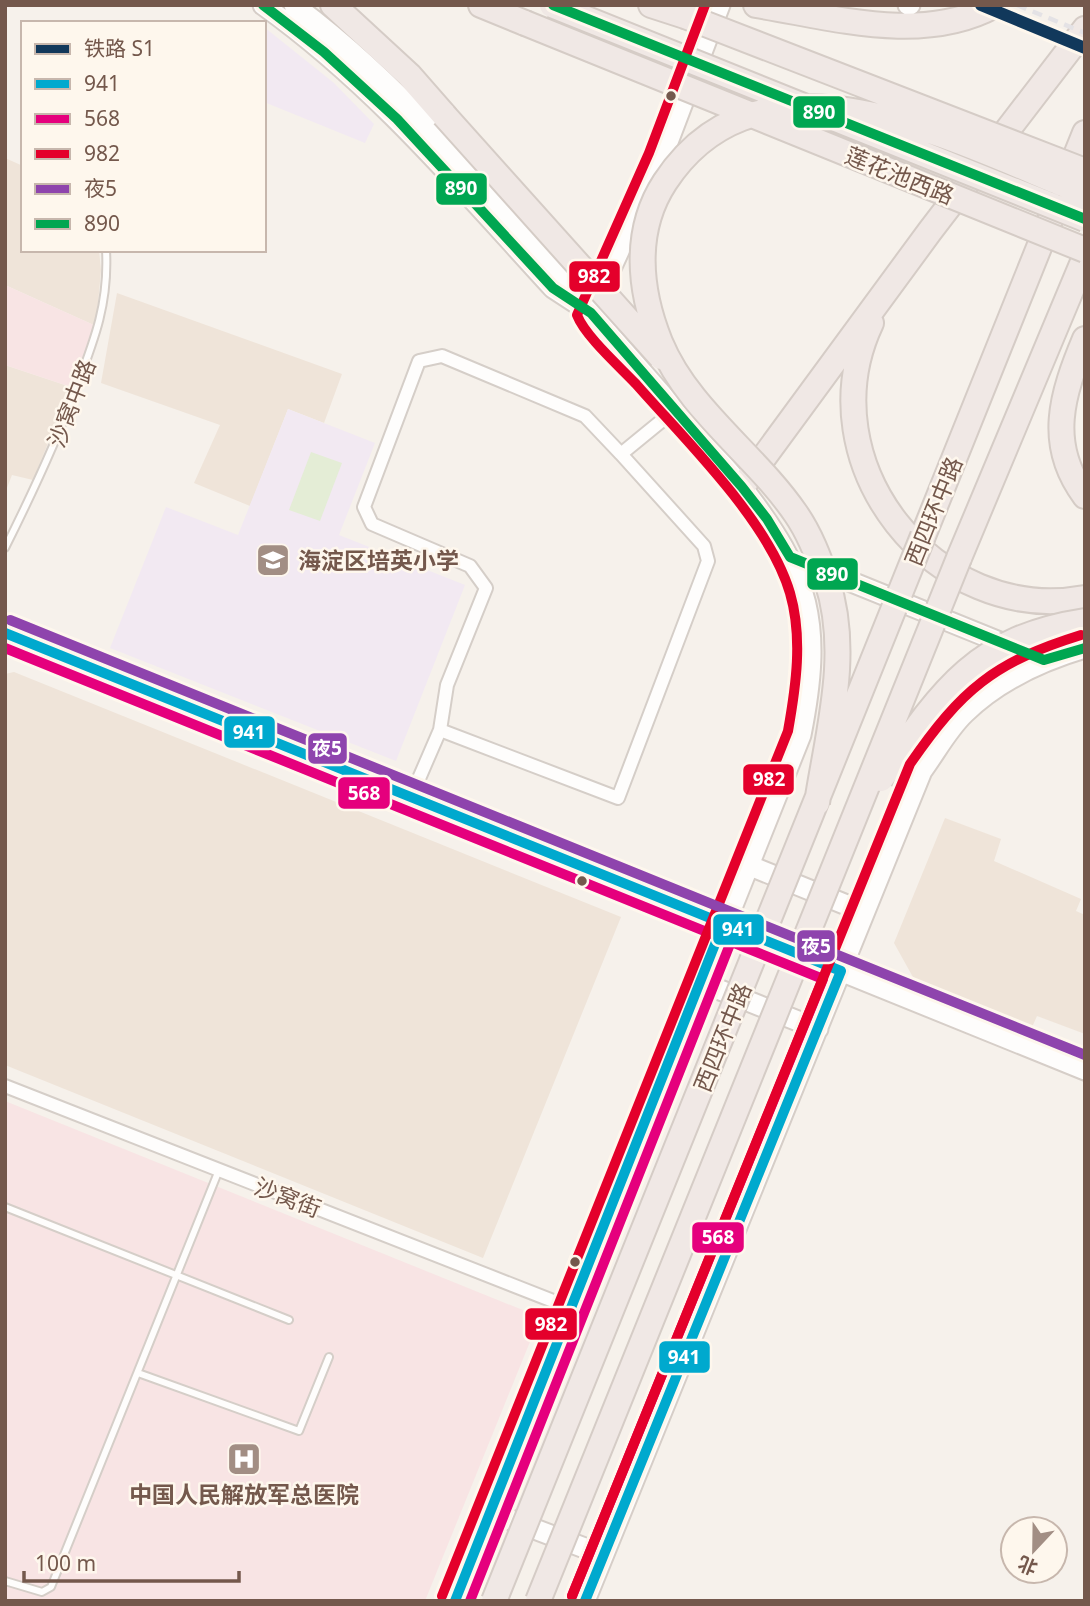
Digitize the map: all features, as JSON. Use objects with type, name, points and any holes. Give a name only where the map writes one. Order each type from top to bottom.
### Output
[{"type":"highway","points":[[333,5],[409,75],[680,378],[796,514],[815,548],[828,583],[838,623],[838,660],[817,803]]},
{"type":"highway","name":"莲花池西路","points":[[481,5],[1085,250]]},
{"type":"highway","name":"莲花池西路","points":[[552,5],[1085,219]]},
{"type":"highway","points":[[652,5],[1085,171]]},
{"type":"highway","points":[[756,5],[868,23],[907,26],[947,22],[995,5]]},
{"type":"highway","points":[[742,487],[930,231],[1085,29]]},
{"type":"highway","points":[[680,378],[660,344],[650,312],[643,281],[642,246],[649,215],[678,163],[698,143],[724,125],[752,114],[788,107],[822,106],[866,112],[928,132],[1085,193]]},
{"type":"highway","name":"西四环中路","points":[[494,1601],[1085,133]]},
{"type":"highway","name":"西四环中路","points":[[538,1601],[959,558],[1085,257]]},
{"type":"highway","points":[[886,291],[866,332],[858,365],[854,401],[856,438],[867,476],[885,512],[908,539],[935,562],[968,581],[1034,600],[1085,598]]},
{"type":"highway","points":[[1083,342],[1063,407],[1060,430],[1063,454],[1071,478],[1085,496]]},
{"type":"highway","points":[[855,817],[933,703],[971,665],[1007,642],[1056,625],[1085,621]]},
{"type":"street","points":[[263,5],[324,52],[379,103],[554,288],[591,313]]},
{"type":"street","points":[[294,5],[334,35],[412,107],[562,275],[591,313]]},
{"type":"street","points":[[591,313],[662,158],[720,5]]},
{"type":"street","name":"西四环中路","points":[[455,1601],[723,924],[802,735],[812,682],[811,621],[804,589],[790,557],[767,519],[742,487],[591,313]]},
{"type":"street","points":[[411,797],[440,730],[447,685],[486,588],[470,566],[372,524],[364,508],[419,361],[442,356],[585,416],[704,546],[708,561],[618,798],[440,730]]},
{"type":"street","points":[[621,454],[676,409]]},
{"type":"street","points":[[790,557],[1044,660]]},
{"type":"street","points":[[5,633],[1085,1070]]},
{"type":"street","points":[[585,1601],[922,771],[963,714],[991,692],[1044,660],[1085,648]]},
{"type":"street","points":[[748,865],[864,912]]},
{"type":"street","points":[[700,982],[818,1029]]},
{"type":"street","name":"沙窝街","points":[[5,1086],[571,1308]]},
{"type":"street","points":[[490,1512],[603,1555]]},
{"type":"lane","name":"沙窝中路","points":[[5,548],[49,461],[102,321],[108,280],[106,252]]},
{"type":"lane","points":[[5,1581],[43,1592],[51,1587],[219,1170]]},
{"type":"lane","points":[[6,1209],[289,1320]]},
{"type":"lane","points":[[138,1373],[299,1431],[329,1357]]},
{"type":"shaded area","points":[[266,29],[334,83],[374,124],[365,143],[266,103]]},
{"type":"shaded area","points":[[5,158],[21,165],[21,252],[99,252],[101,270],[96,326],[5,285]]},
{"type":"shaded area","points":[[5,285],[96,326],[71,387],[5,365]]},
{"type":"shaded area","points":[[117,293],[342,374],[324,423],[288,409],[250,506],[194,483],[220,425],[101,383]]},
{"type":"shaded area","points":[[5,365],[71,387],[33,480],[12,475],[5,493]]},
{"type":"shaded area","name":"海淀区培英小学","points":[[288,409],[375,443],[339,535],[465,585],[396,761],[110,648],[166,507],[238,535]]},
{"type":"shaded area","points":[[14,672],[621,917],[483,1258],[5,1065],[5,674]]},
{"type":"shaded area","points":[[945,818],[1001,839],[994,861],[1081,899],[1076,911],[1085,915],[1085,1034],[1037,1016],[1029,1034],[919,988],[894,943]]},
{"type":"shaded area","name":"中国人民解放军总医院","points":[[5,1101],[540,1317],[425,1601],[5,1601]]},
{"type":"green space","points":[[311,452],[342,463],[320,521],[289,510]]},
{"type":"railway","points":[[1017,5],[1085,33]]},
{"type":"rail line","name":"S1","points":[[981,5],[1085,48]]},
{"type":"transit line","name":"890","points":[[263,5],[324,52],[397,119],[553,288],[591,313],[742,487],[767,519],[790,557],[1044,660],[1085,648]]},
{"type":"transit line","name":"890","points":[[553,5],[1085,219]]},
{"type":"transit line","name":"982","points":[[442,1596],[788,731],[791,714],[797,662],[794,610],[779,566],[764,538],[724,483],[595,342],[577,315],[649,153],[705,5]]},
{"type":"transit line","name":"夜5","points":[[10,620],[1085,1055]]},
{"type":"transit line","name":"941","points":[[5,633],[841,971],[585,1601]]},
{"type":"transit line","name":"982","points":[[572,1596],[910,764],[946,716],[982,682],[1025,656],[1081,635]]},
{"type":"transit line","name":"568","points":[[5,648],[823,979],[572,1596]]},
{"type":"transit line","name":"941","points":[[455,1601],[723,924]]},
{"type":"transit line","name":"568","points":[[470,1601],[736,929]]},
{"type":"place","name":"海淀区培英小学","points":[[273,560]]},
{"type":"place","name":"中国人民解放军总医院","points":[[244,1459]]}]
